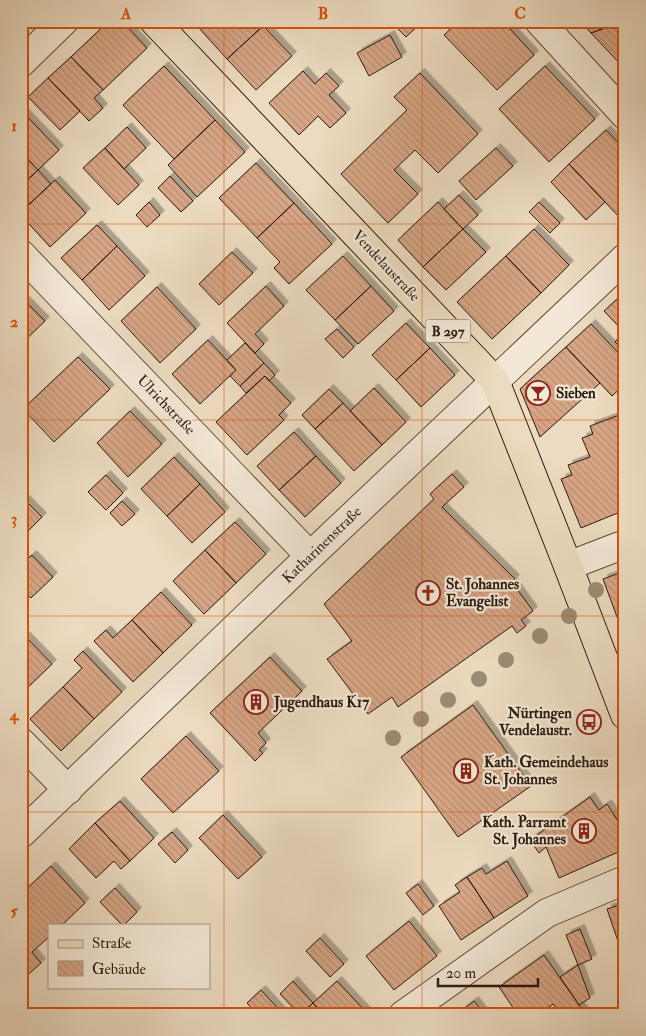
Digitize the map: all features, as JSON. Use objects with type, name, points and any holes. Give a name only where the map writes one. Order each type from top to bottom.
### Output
[{"type":"main road","name":"Vendelaustraße","points":[[154,21],[495,381],[625,715]]},
{"type":"street","points":[[21,63],[64,21]]},
{"type":"street","points":[[539,21],[625,115]]},
{"type":"street","name":"Ulrichstraße","points":[[21,254],[310,556]]},
{"type":"street","name":"Katharinenstraße","points":[[21,834],[310,556],[625,258]]},
{"type":"street","points":[[568,566],[625,544]]},
{"type":"street","points":[[21,742],[68,790]]},
{"type":"street","points":[[403,1015],[547,913],[625,880]]},
{"type":"building","points":[[21,21],[29,21],[21,28]]},
{"type":"building","points":[[109,21],[122,21],[147,48],[103,90],[71,57]]},
{"type":"building","points":[[202,21],[259,21],[263,26],[227,59],[197,26]]},
{"type":"building","points":[[390,21],[420,21],[421,23],[406,37]]},
{"type":"building","points":[[459,21],[503,21],[534,55],[497,90],[444,35]]},
{"type":"building","points":[[580,21],[624,21],[591,33]]},
{"type":"building","points":[[625,21],[625,69],[591,33]]},
{"type":"building","points":[[263,26],[292,56],[256,90],[227,59]]},
{"type":"building","points":[[390,35],[402,57],[369,76],[357,53]]},
{"type":"building","points":[[71,57],[103,90],[94,98],[103,108],[89,121],[48,78]]},
{"type":"building","points":[[164,66],[215,120],[174,159],[123,105]]},
{"type":"building","points":[[545,66],[595,119],[549,162],[499,109]]},
{"type":"building","points":[[303,71],[315,84],[326,73],[339,86],[329,95],[346,113],[330,128],[318,116],[299,135],[269,103]]},
{"type":"building","points":[[420,73],[478,134],[438,173],[415,150],[394,170],[418,194],[388,223],[341,174],[407,110],[394,97]]},
{"type":"building","points":[[48,78],[80,111],[60,130],[28,97]]},
{"type":"building","points":[[21,110],[59,150],[38,170],[21,152]]},
{"type":"building","points":[[215,120],[245,152],[197,197],[168,165]]},
{"type":"building","points":[[127,127],[146,148],[124,169],[105,148]]},
{"type":"building","points":[[606,130],[625,150],[625,213],[620,218],[569,164]]},
{"type":"building","points":[[105,148],[139,185],[118,205],[83,168]]},
{"type":"building","points":[[496,148],[513,166],[476,200],[459,181]]},
{"type":"building","points":[[21,152],[29,161],[21,169]]},
{"type":"building","points":[[29,161],[38,170],[21,186],[21,169]]},
{"type":"building","points":[[256,163],[294,203],[257,238],[219,198]]},
{"type":"building","points":[[569,164],[605,202],[586,220],[551,182]]},
{"type":"building","points":[[38,170],[51,184],[21,212],[21,186]]},
{"type":"building","points":[[170,176],[193,201],[181,212],[158,188]]},
{"type":"building","points":[[55,180],[86,213],[50,247],[21,215],[21,212]]},
{"type":"building","points":[[459,195],[478,215],[463,229],[444,209]]},
{"type":"building","points":[[149,202],[160,215],[147,227],[136,215]]},
{"type":"building","points":[[438,202],[463,229],[423,267],[398,240]]},
{"type":"building","points":[[539,202],[560,223],[550,233],[529,212]]},
{"type":"building","points":[[294,203],[332,244],[289,284],[274,268],[280,262],[257,238]]},
{"type":"building","points":[[97,225],[117,246],[82,280],[61,258]]},
{"type":"building","points":[[463,229],[486,252],[446,290],[423,267]]},
{"type":"building","points":[[534,229],[569,265],[541,293],[506,256]]},
{"type":"building","points":[[117,246],[145,276],[109,310],[82,280]]},
{"type":"building","points":[[232,252],[253,273],[219,305],[199,284]]},
{"type":"building","points":[[343,256],[371,286],[335,320],[306,290]]},
{"type":"building","points":[[506,256],[541,293],[492,339],[457,302]]},
{"type":"building","points":[[266,286],[284,306],[255,334],[264,344],[255,353],[227,323]]},
{"type":"building","points":[[371,286],[394,311],[358,344],[335,320]]},
{"type":"building","points":[[157,287],[196,329],[160,363],[121,321]]},
{"type":"building","points":[[625,292],[625,333],[604,311]]},
{"type":"building","points":[[21,297],[45,321],[21,344]]},
{"type":"building","points":[[406,323],[430,348],[396,380],[372,355]]},
{"type":"building","points":[[591,324],[625,360],[617,369],[625,377],[625,384],[612,396],[566,347]]},
{"type":"building","points":[[337,329],[354,347],[343,358],[325,339]]},
{"type":"building","points":[[625,333],[625,352],[615,342]]},
{"type":"building","points":[[208,340],[236,370],[200,404],[172,374]]},
{"type":"building","points":[[245,343],[264,363],[240,386],[230,376],[236,370],[227,360]]},
{"type":"building","points":[[566,347],[600,383],[540,437],[520,389]]},
{"type":"building","points":[[430,348],[455,375],[421,407],[396,380]]},
{"type":"building","points":[[78,357],[110,389],[54,442],[23,409]]},
{"type":"building","points":[[264,363],[275,375],[269,381],[265,376],[246,393],[240,386]]},
{"type":"building","points":[[265,376],[291,403],[279,415],[284,420],[247,455],[216,422]]},
{"type":"building","points":[[374,388],[406,422],[382,445],[350,411]]},
{"type":"building","points":[[329,389],[343,403],[315,429],[302,415]]},
{"type":"building","points":[[343,403],[382,445],[354,471],[315,429]]},
{"type":"building","points":[[130,411],[162,444],[128,477],[97,443]]},
{"type":"building","points":[[625,413],[625,510],[581,528],[561,479],[572,475],[568,465],[590,457],[582,438],[593,434],[590,426]]},
{"type":"building","points":[[294,432],[316,456],[279,490],[257,466]]},
{"type":"building","points":[[316,456],[341,483],[305,517],[279,490]]},
{"type":"building","points":[[174,457],[200,484],[167,516],[141,489]]},
{"type":"building","name":"St. Johannes Evangelist","points":[[452,474],[464,487],[442,507],[515,579],[512,582],[533,611],[521,620],[526,626],[517,633],[512,626],[398,707],[392,697],[368,714],[327,659],[352,641],[324,604],[434,499],[430,494]]},
{"type":"building","points":[[106,475],[123,493],[106,510],[88,492]]},
{"type":"building","points":[[200,484],[225,512],[192,543],[167,516]]},
{"type":"building","points":[[21,496],[42,517],[24,535],[21,532]]},
{"type":"building","points":[[122,501],[135,514],[122,526],[110,513]]},
{"type":"building","points":[[235,522],[266,554],[236,583],[205,550]]},
{"type":"building","points":[[205,550],[236,583],[204,614],[173,581]]},
{"type":"building","points":[[32,555],[53,577],[31,598],[21,589],[21,565]]},
{"type":"building","points":[[625,571],[625,614],[617,617],[603,579]]},
{"type":"building","points":[[161,592],[192,625],[163,653],[132,620]]},
{"type":"building","points":[[625,614],[625,638],[617,617]]},
{"type":"building","points":[[132,620],[163,653],[133,682],[94,641],[106,630],[113,638]]},
{"type":"building","points":[[25,636],[52,664],[21,694],[21,639]]},
{"type":"building","points":[[83,651],[122,692],[94,719],[63,687],[82,668],[74,660]]},
{"type":"building","name":"Jugendhaus K17","points":[[270,657],[302,691],[258,733],[266,743],[259,750],[263,753],[255,761],[210,713]]},
{"type":"building","points":[[63,687],[94,719],[61,751],[30,719]]},
{"type":"building","name":"Kath. Gemeindehaus St. Johannes","points":[[473,705],[531,786],[458,837],[401,757]]},
{"type":"building","points":[[186,736],[219,771],[173,813],[141,779]]},
{"type":"building","name":"Kath. Parramt St. Johannes","points":[[590,797],[599,810],[607,804],[618,821],[625,818],[625,849],[559,878],[546,847],[539,853],[530,840]]},
{"type":"building","points":[[120,801],[154,838],[130,861],[95,823]]},
{"type":"building","points":[[223,815],[262,857],[238,879],[199,838]]},
{"type":"building","points":[[95,823],[130,861],[121,869],[114,861],[96,878],[69,849]]},
{"type":"building","points":[[172,832],[188,850],[175,863],[158,844]]},
{"type":"building","points":[[507,861],[528,896],[494,918],[467,877],[482,868],[486,874]]},
{"type":"building","points":[[51,866],[85,903],[63,924],[48,924],[48,938],[32,952],[41,963],[21,981],[21,894]]},
{"type":"building","points":[[467,877],[494,918],[461,940],[439,906],[460,892],[455,885]]},
{"type":"building","points":[[418,884],[434,906],[423,915],[406,893]]},
{"type":"building","points":[[115,888],[137,912],[125,924],[121,924],[100,902]]},
{"type":"building","points":[[625,903],[625,952],[622,953],[607,909]]},
{"type":"building","points":[[409,921],[437,956],[394,990],[366,956]]},
{"type":"building","points":[[580,929],[592,959],[578,965],[566,935]]},
{"type":"building","points":[[320,938],[344,964],[330,977],[306,951]]},
{"type":"building","points":[[544,955],[586,1015],[558,1015],[560,1013],[553,1004],[538,1015],[518,1015],[499,987]]},
{"type":"building","points":[[578,965],[590,998],[579,1005],[560,977]]},
{"type":"building","points":[[293,981],[313,1003],[300,1015],[280,994]]},
{"type":"building","points":[[337,981],[368,1014],[324,1015],[313,1003]]},
{"type":"building","points":[[261,990],[284,1015],[258,1015],[247,1003]]},
{"type":"building","points":[[474,1001],[485,1015],[456,1015]]},
{"type":"building","points":[[313,1003],[324,1015],[300,1015]]},
{"type":"place","name":"Sieben","points":[[538,393]]},
{"type":"place","name":"St. Johannes Evangelist","points":[[428,593]]},
{"type":"place","name":"Jugendhaus K17","points":[[256,702]]},
{"type":"place","name":"Nürtingen Vendelaustr.","points":[[589,722]]},
{"type":"place","name":"Kath. Gemeindehaus St. Johannes","points":[[466,771]]},
{"type":"place","name":"Kath. Parramt St. Johannes","points":[[584,831]]}]
